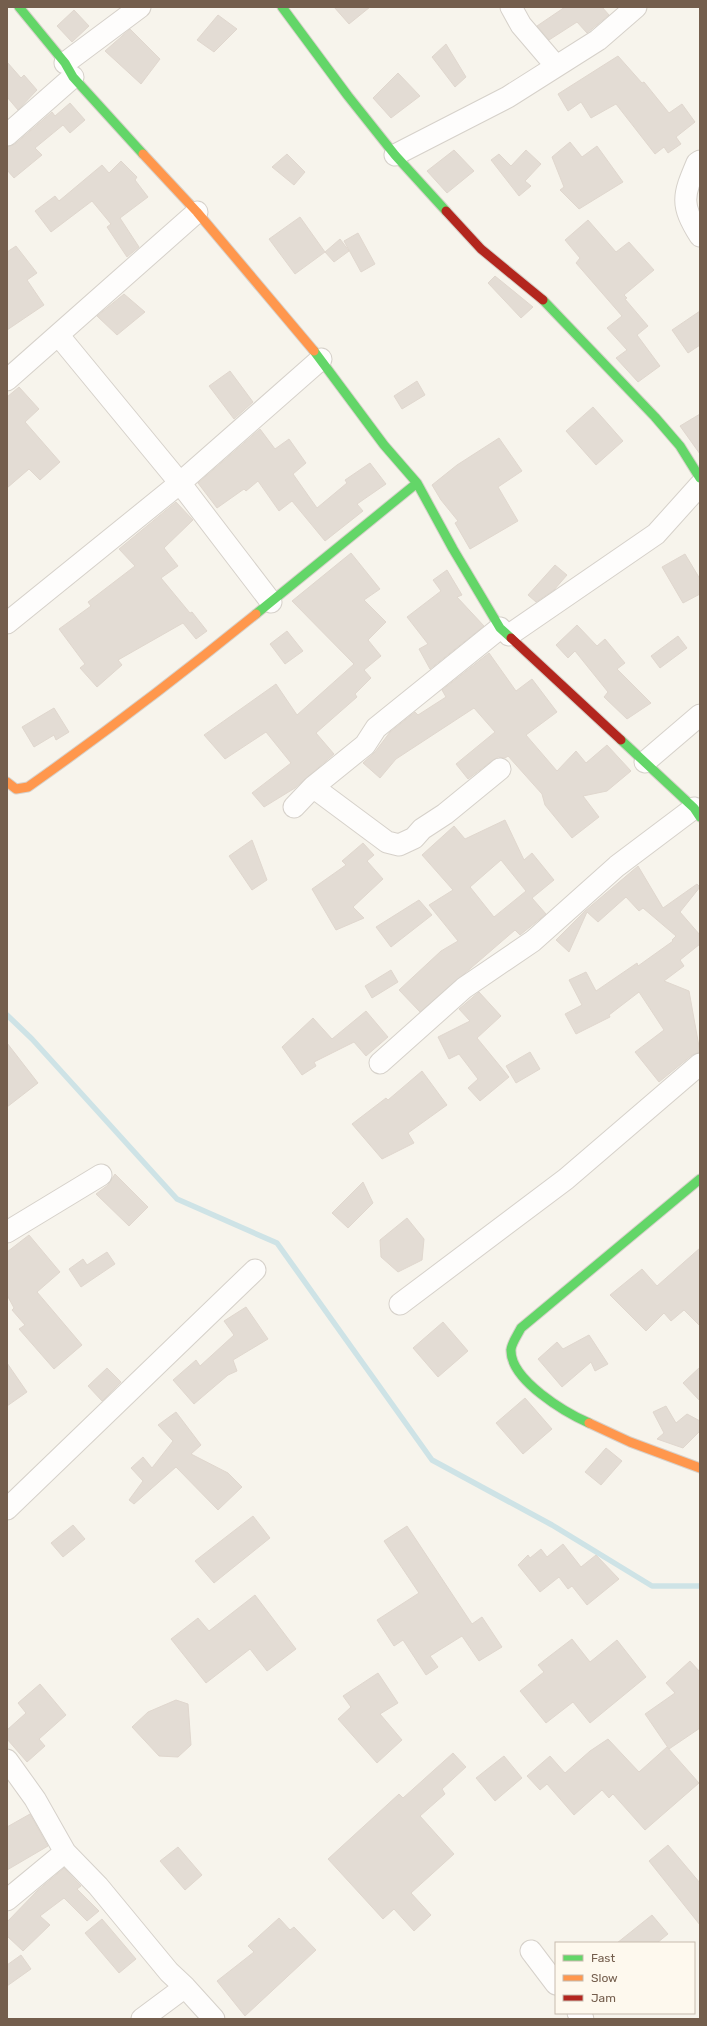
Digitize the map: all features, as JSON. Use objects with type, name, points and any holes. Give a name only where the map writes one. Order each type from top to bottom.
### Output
[{"type":"street","points":[[19,7],[69,70],[197,212],[321,359],[384,445],[417,483],[452,549],[504,631],[697,812],[617,866],[533,941],[464,988],[380,1063]]},
{"type":"street","points":[[7,135],[69,70],[140,7]]},
{"type":"street","points":[[282,7],[348,96],[395,154],[482,249],[536,292],[655,417],[680,446],[700,478]]},
{"type":"street","points":[[511,7],[521,25],[556,66]]},
{"type":"street","points":[[395,154],[508,97],[598,40],[636,7]]},
{"type":"street","points":[[700,161],[697,163],[686,188],[685,204],[688,216],[700,236]]},
{"type":"street","points":[[7,380],[59,336],[197,212]]},
{"type":"street","points":[[59,336],[180,483],[271,602]]},
{"type":"street","points":[[7,622],[180,483],[321,359]]},
{"type":"street","points":[[7,782],[15,789],[28,787],[108,731],[271,602],[417,483]]},
{"type":"street","points":[[294,807],[332,770],[365,745],[376,728],[504,631],[656,534],[700,485]]},
{"type":"street","points":[[644,762],[700,714]]},
{"type":"street","points":[[313,787],[387,842],[399,845],[414,838],[422,829],[445,814],[500,769]]},
{"type":"street","points":[[400,1304],[566,1179],[700,1064]]},
{"type":"street","points":[[7,1232],[101,1174]]},
{"type":"street","points":[[700,1179],[521,1328],[511,1350],[515,1366],[527,1381],[568,1414],[598,1426],[630,1442],[700,1468]]},
{"type":"street","points":[[7,1509],[255,1270]]},
{"type":"street","points":[[7,1760],[35,1799],[65,1852],[98,1886],[169,1972],[214,2019]]},
{"type":"street","points":[[7,1900],[65,1852]]},
{"type":"street","points":[[531,1951],[555,1983]]},
{"type":"street","points":[[142,2019],[185,1987]]},
{"type":"building","points":[[334,7],[370,7],[349,24]]},
{"type":"building","points":[[565,7],[602,7],[609,15],[587,33],[577,22],[549,40],[537,26]]},
{"type":"building","points":[[74,10],[89,26],[72,42],[57,26]]},
{"type":"building","points":[[218,15],[237,29],[214,52],[197,40]]},
{"type":"building","points":[[130,29],[160,59],[141,84],[105,51]]},
{"type":"building","points":[[446,44],[466,77],[455,87],[432,57]]},
{"type":"building","points":[[618,56],[642,83],[644,82],[669,113],[682,104],[695,122],[676,137],[681,144],[668,153],[664,147],[655,154],[616,104],[591,118],[581,102],[568,111],[558,94]]},
{"type":"building","points":[[7,62],[21,78],[24,75],[37,90],[18,110],[7,97]]},
{"type":"building","points":[[398,73],[420,96],[391,118],[373,98]]},
{"type":"building","points":[[70,103],[85,120],[70,133],[63,125],[35,148],[42,155],[14,178],[7,170],[7,147],[15,144],[52,112],[55,116]]},
{"type":"building","points":[[570,142],[582,157],[597,146],[623,182],[579,209],[560,190],[564,187],[552,157]]},
{"type":"building","points":[[454,150],[474,171],[447,193],[427,171]]},
{"type":"building","points":[[526,150],[541,164],[525,181],[531,186],[519,196],[491,160],[499,154],[511,166]]},
{"type":"building","points":[[287,154],[305,172],[294,185],[272,167]]},
{"type":"building","points":[[121,161],[137,177],[135,180],[148,197],[120,218],[139,247],[127,257],[107,227],[111,224],[92,201],[51,232],[35,211],[55,196],[59,201],[102,165],[109,173]]},
{"type":"building","points":[[300,217],[325,252],[295,274],[269,239]]},
{"type":"building","points":[[588,220],[616,252],[629,242],[654,270],[624,295],[627,298],[625,299],[648,326],[637,335],[660,366],[638,382],[616,358],[627,350],[607,328],[622,316],[576,263],[580,258],[565,240]]},
{"type":"building","points":[[358,233],[375,264],[361,272],[344,241]]},
{"type":"building","points":[[340,239],[349,251],[334,262],[325,252]]},
{"type":"building","points":[[16,246],[37,273],[27,280],[44,305],[7,330],[7,252]]},
{"type":"building","points":[[495,276],[533,307],[521,318],[488,283]]},
{"type":"building","points":[[124,294],[145,312],[117,335],[97,316]]},
{"type":"building","points":[[700,311],[700,345],[688,353],[672,330]]},
{"type":"building","points":[[230,371],[253,402],[234,419],[209,386]]},
{"type":"building","points":[[417,381],[425,395],[402,409],[394,396]]},
{"type":"building","points":[[19,387],[39,409],[25,422],[60,462],[40,480],[29,469],[7,488],[7,397]]},
{"type":"building","points":[[593,407],[623,441],[596,465],[566,431]]},
{"type":"building","points":[[700,414],[700,454],[680,426]]},
{"type":"building","points":[[260,429],[275,449],[289,439],[306,463],[293,474],[317,508],[347,483],[345,480],[370,463],[386,484],[357,504],[363,511],[325,541],[292,501],[279,511],[258,481],[246,491],[244,489],[217,508],[198,483]]},
{"type":"building","points":[[499,438],[522,471],[498,487],[518,521],[470,549],[455,523],[458,521],[441,500],[432,485],[457,465]]},
{"type":"building","points":[[176,502],[193,520],[164,548],[178,566],[161,578],[207,631],[196,639],[183,623],[118,660],[122,665],[97,687],[80,668],[85,664],[59,629],[91,606],[88,602],[135,566],[119,549]]},
{"type":"building","points":[[351,553],[380,589],[364,600],[386,622],[368,640],[381,656],[364,670],[371,678],[355,694],[357,697],[316,733],[334,754],[295,788],[264,807],[252,793],[291,763],[266,732],[225,759],[204,735],[276,684],[297,715],[354,664],[292,601]]},
{"type":"building","points":[[685,554],[700,579],[700,594],[683,603],[662,567]]},
{"type":"building","points":[[555,565],[567,575],[554,590],[536,602],[528,595]]},
{"type":"building","points":[[447,570],[462,595],[457,597],[484,626],[430,669],[419,649],[428,644],[407,617],[441,591],[433,580]]},
{"type":"building","points":[[577,625],[597,646],[605,639],[625,663],[617,669],[651,703],[627,719],[604,697],[608,692],[575,651],[568,658],[556,645]]},
{"type":"building","points":[[287,631],[303,651],[285,664],[270,644]]},
{"type":"building","points":[[678,636],[687,648],[660,668],[651,656]]},
{"type":"building","points":[[489,653],[516,691],[532,679],[557,712],[526,735],[557,771],[576,751],[586,763],[607,745],[631,771],[607,791],[583,796],[599,817],[572,838],[545,805],[542,794],[508,756],[505,758],[498,757],[468,779],[456,764],[495,732],[474,708],[396,759],[380,778],[363,763],[375,752],[390,732],[415,712],[418,715],[446,697],[442,690]]},
{"type":"building","points":[[54,708],[69,732],[56,740],[54,735],[34,747],[22,727]]},
{"type":"building","points":[[505,820],[524,860],[532,853],[554,880],[532,898],[546,914],[520,935],[515,930],[420,1012],[399,990],[441,951],[458,941],[429,905],[453,890],[422,855],[454,826],[465,839]],"holes":[[[501,860],[526,891],[494,917],[470,887]]]},
{"type":"building","points":[[252,840],[267,880],[252,890],[229,856]]},
{"type":"building","points":[[363,843],[374,855],[367,861],[383,879],[353,907],[364,918],[336,930],[312,889],[346,865],[342,861]]},
{"type":"building","points":[[638,866],[663,908],[697,884],[700,887],[680,912],[700,935],[700,944],[680,960],[684,966],[664,981],[689,991],[700,1052],[692,1055],[659,1082],[635,1052],[664,1030],[639,992],[609,1015],[610,1017],[576,1034],[565,1014],[582,1005],[569,980],[586,972],[596,991],[637,963],[638,966],[673,941],[672,940],[676,936],[643,908],[639,911],[626,897],[598,922],[587,912],[569,952],[556,940],[585,911]]},
{"type":"building","points":[[419,900],[432,915],[391,947],[376,927]]},
{"type":"building","points":[[391,970],[398,982],[372,998],[365,986]]},
{"type":"building","points":[[479,992],[501,1016],[477,1038],[509,1077],[480,1101],[468,1088],[478,1079],[459,1054],[449,1059],[438,1037],[470,1021],[459,1009]]},
{"type":"building","points":[[366,1011],[388,1037],[366,1056],[354,1042],[314,1062],[316,1066],[302,1075],[282,1047],[313,1018],[332,1039]]},
{"type":"building","points":[[7,1043],[38,1083],[7,1107]]},
{"type":"building","points":[[530,1052],[540,1069],[516,1083],[506,1066]]},
{"type":"building","points":[[422,1071],[447,1105],[408,1133],[414,1143],[382,1159],[352,1124],[386,1098],[388,1100]]},
{"type":"building","points":[[115,1174],[148,1207],[129,1226],[96,1194],[108,1185]]},
{"type":"building","points":[[363,1182],[373,1203],[348,1228],[332,1213]]},
{"type":"building","points":[[407,1218],[424,1239],[422,1260],[398,1272],[381,1257],[380,1240]]},
{"type":"building","points":[[29,1235],[60,1272],[37,1292],[82,1345],[54,1369],[19,1329],[25,1325],[12,1310],[14,1308],[7,1295],[7,1252]]},
{"type":"building","points":[[700,1248],[700,1326],[684,1310],[671,1321],[664,1313],[646,1331],[610,1295],[642,1269],[657,1286]]},
{"type":"building","points":[[107,1252],[115,1264],[81,1287],[69,1269],[83,1259],[87,1265]]},
{"type":"building","points":[[246,1307],[268,1339],[233,1360],[237,1371],[228,1375],[194,1404],[173,1380],[196,1360],[200,1366],[234,1335],[224,1321]]},
{"type":"building","points":[[443,1322],[468,1351],[438,1377],[413,1348]]},
{"type":"building","points":[[589,1335],[608,1364],[595,1371],[591,1362],[562,1387],[538,1359],[557,1342],[563,1349]]},
{"type":"building","points":[[7,1363],[27,1392],[7,1406]]},
{"type":"building","points":[[700,1367],[700,1401],[683,1383]]},
{"type":"building","points":[[107,1368],[121,1382],[102,1401],[88,1386]]},
{"type":"building","points":[[525,1398],[552,1429],[523,1454],[496,1423]]},
{"type":"building","points":[[666,1406],[676,1423],[687,1414],[700,1421],[700,1431],[683,1448],[657,1439],[664,1433],[653,1412]]},
{"type":"building","points":[[176,1412],[201,1445],[191,1454],[228,1473],[242,1487],[218,1510],[176,1467],[134,1504],[129,1500],[143,1481],[131,1468],[143,1457],[152,1468],[173,1441],[158,1425]]},
{"type":"building","points":[[606,1448],[622,1461],[601,1485],[585,1472]]},
{"type":"building","points":[[253,1516],[270,1538],[214,1583],[195,1561]]},
{"type":"building","points":[[73,1525],[85,1539],[63,1557],[51,1543]]},
{"type":"building","points":[[407,1526],[472,1624],[482,1617],[502,1647],[479,1661],[462,1636],[430,1656],[438,1667],[426,1675],[403,1640],[394,1646],[377,1620],[419,1593],[384,1541]]},
{"type":"building","points":[[563,1544],[581,1567],[596,1555],[619,1579],[587,1605],[572,1586],[568,1589],[559,1577],[540,1592],[518,1565],[528,1555],[530,1558],[541,1549],[547,1557]]},
{"type":"building","points":[[255,1595],[296,1649],[267,1671],[250,1649],[206,1683],[171,1639],[198,1618],[209,1631]]},
{"type":"building","points":[[572,1639],[590,1662],[617,1640],[646,1677],[590,1723],[573,1702],[546,1723],[520,1691],[544,1672],[538,1665]]},
{"type":"building","points":[[690,1661],[700,1672],[700,1728],[669,1749],[645,1714],[675,1693],[666,1683]]},
{"type":"building","points":[[378,1673],[398,1703],[380,1714],[402,1740],[377,1763],[338,1719],[351,1707],[343,1696]]},
{"type":"building","points":[[40,1684],[66,1715],[39,1739],[45,1746],[27,1762],[7,1739],[7,1730],[26,1713],[18,1703]]},
{"type":"building","points":[[176,1700],[188,1704],[191,1745],[178,1757],[159,1756],[132,1727],[148,1712]]},
{"type":"building","points":[[608,1739],[639,1772],[667,1747],[699,1783],[645,1830],[613,1794],[609,1798],[602,1790],[574,1815],[547,1784],[540,1790],[527,1776],[550,1756],[565,1773],[590,1751]]},
{"type":"building","points":[[453,1753],[466,1767],[442,1789],[445,1794],[420,1816],[454,1854],[411,1893],[431,1915],[414,1931],[394,1909],[383,1919],[328,1859],[399,1794],[403,1798]]},
{"type":"building","points":[[504,1756],[522,1778],[495,1801],[476,1778]]},
{"type":"building","points":[[30,1814],[48,1846],[7,1870],[7,1827]]},
{"type":"building","points":[[668,1845],[700,1883],[700,1925],[649,1861]]},
{"type":"building","points":[[178,1847],[202,1875],[185,1890],[160,1861]]},
{"type":"building","points":[[64,1868],[81,1886],[77,1889],[99,1911],[87,1921],[64,1898],[40,1916],[50,1925],[23,1951],[7,1936],[7,1922],[37,1891]]},
{"type":"building","points":[[652,1915],[668,1934],[658,1942],[618,1942]]},
{"type":"building","points":[[279,1918],[290,1930],[294,1927],[316,1950],[245,2016],[217,1981],[254,1952],[248,1946]]},
{"type":"building","points":[[102,1919],[136,1959],[119,1973],[85,1933]]},
{"type":"building","points":[[21,1955],[31,1969],[7,1986],[7,1965]]},
{"type":"waterway","points":[[7,1015],[32,1039],[177,1199],[277,1243],[432,1460],[552,1525],[652,1586],[700,1586]]},
{"type":"traffic: fast","points":[[19,7],[65,63],[73,77],[143,154]]},
{"type":"traffic: fast","points":[[282,7],[348,96],[395,155],[446,211]]},
{"type":"traffic: fast","points":[[543,300],[655,417],[680,446],[700,478]]},
{"type":"traffic: fast","points":[[314,351],[384,445],[417,483],[453,549],[500,628],[511,638]]},
{"type":"traffic: fast","points":[[256,614],[417,483]]},
{"type":"traffic: fast","points":[[621,740],[694,808],[700,817]]},
{"type":"traffic: fast","points":[[589,1423],[567,1412],[529,1384],[513,1361],[511,1350],[513,1342],[521,1328],[700,1179]]},
{"type":"traffic: slow","points":[[143,154],[197,212],[314,351]]},
{"type":"traffic: slow","points":[[7,782],[16,789],[28,787],[144,702],[256,614]]},
{"type":"traffic: slow","points":[[589,1423],[630,1442],[700,1468]]},
{"type":"traffic: jam","points":[[446,211],[481,249],[543,300]]},
{"type":"traffic: jam","points":[[511,638],[621,740]]}]
